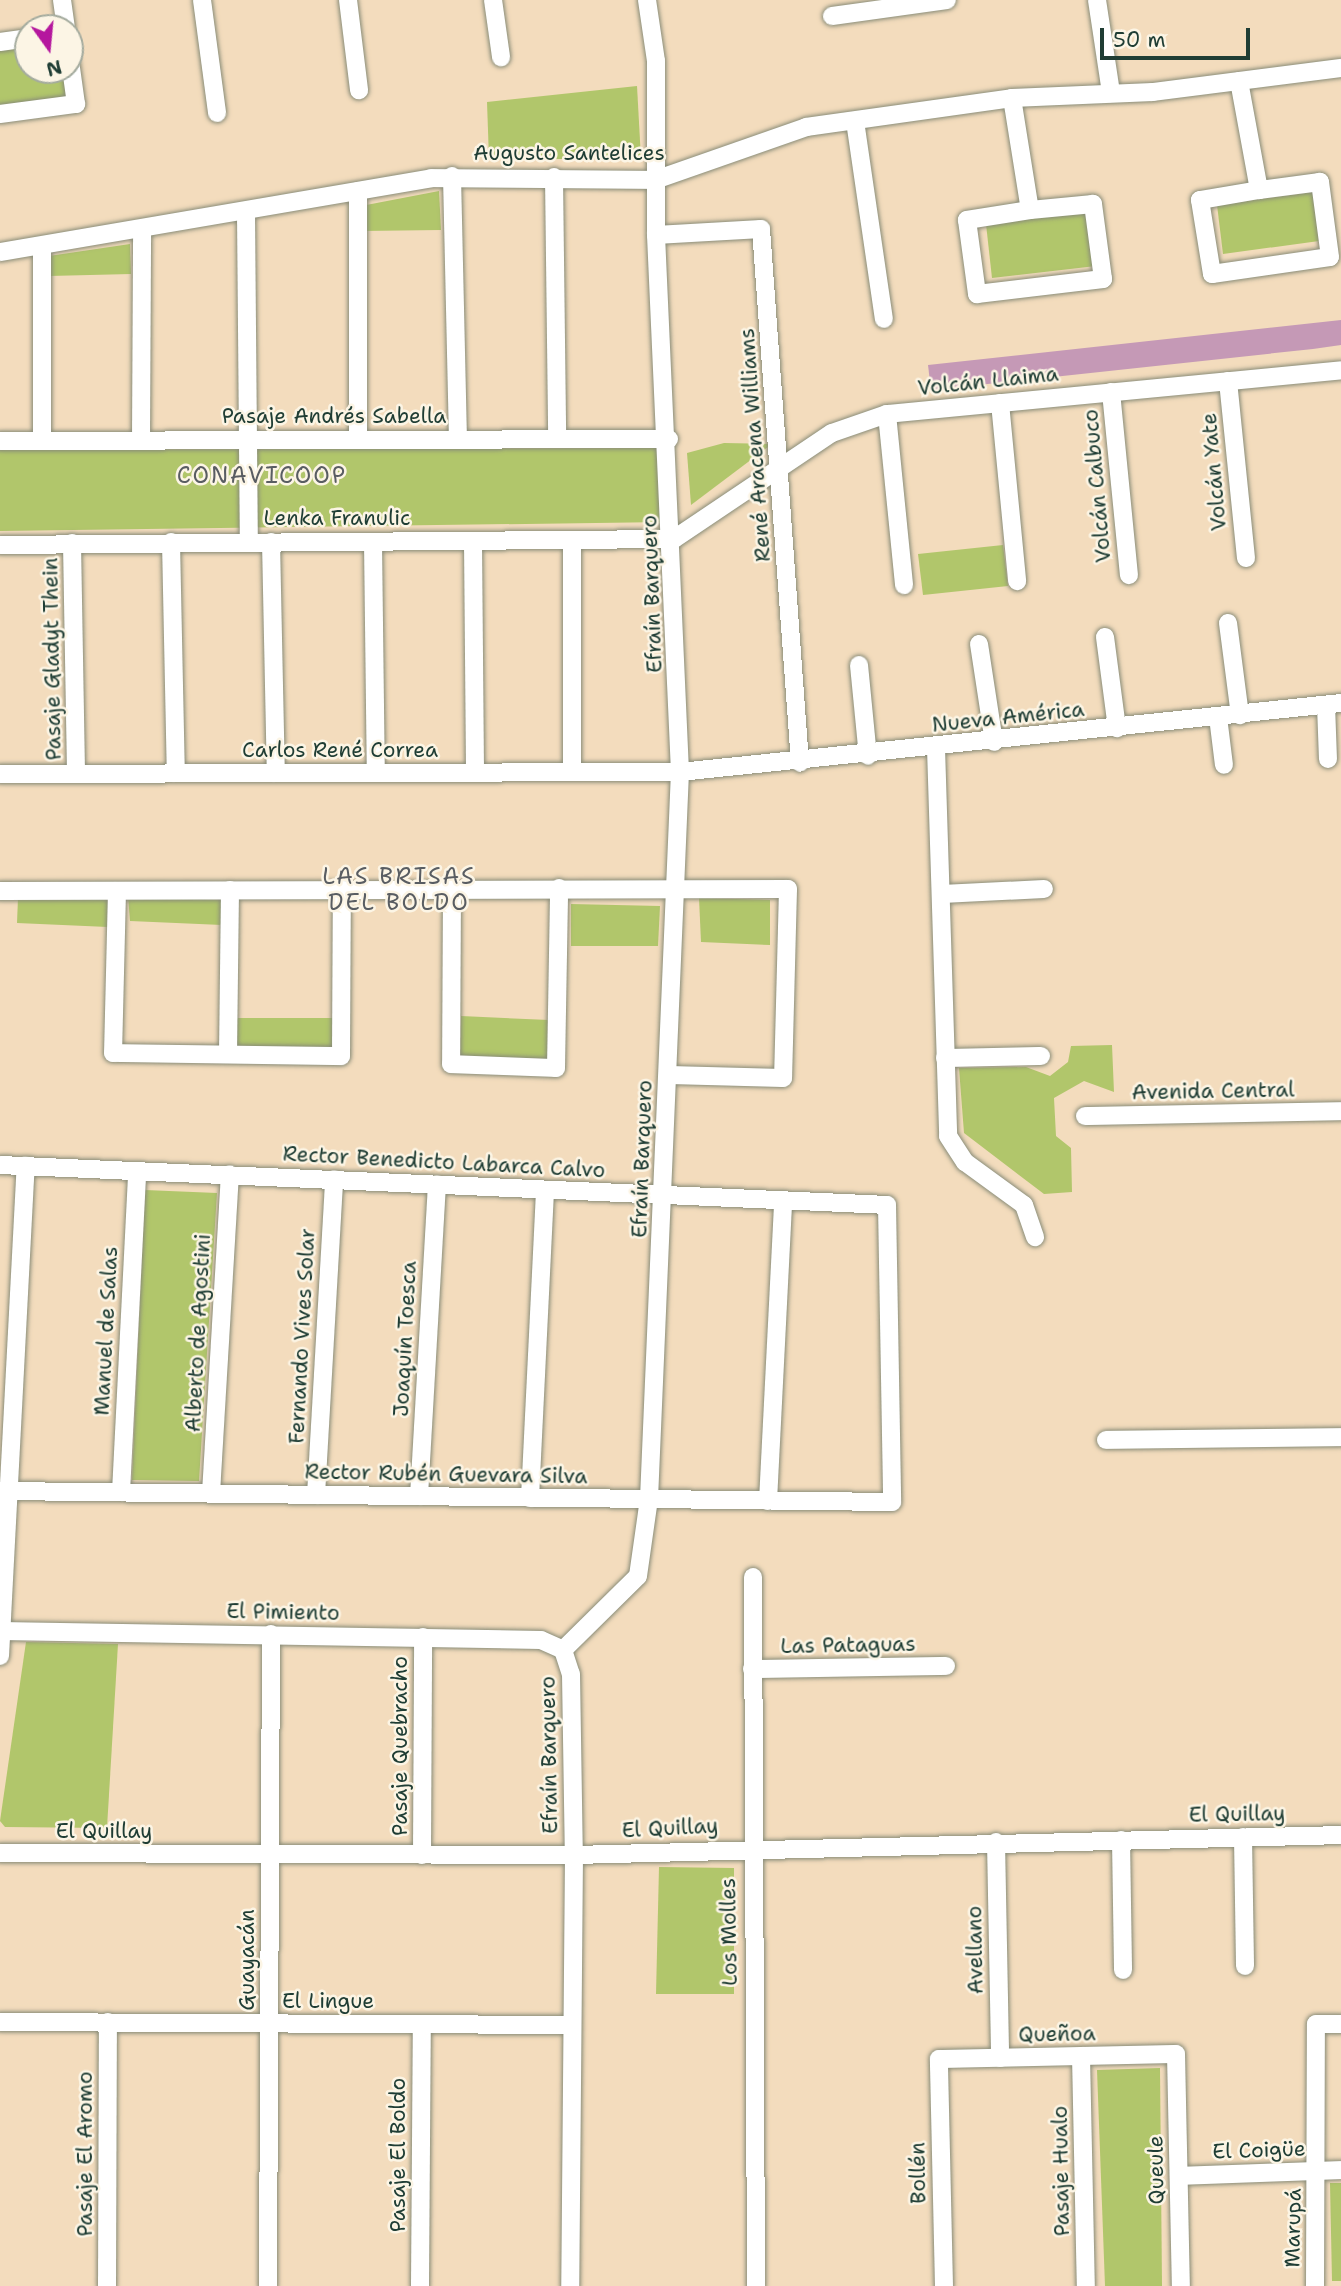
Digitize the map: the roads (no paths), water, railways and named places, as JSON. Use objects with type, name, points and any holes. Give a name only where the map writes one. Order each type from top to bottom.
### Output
[{"type":"street","points":[[202,0],[217,113]]},
{"type":"street","points":[[348,0],[359,90]]},
{"type":"street","points":[[493,0],[501,57]]},
{"type":"street","name":"Efraín Barquero","points":[[570,2286],[574,1855],[571,1674],[563,1650],[638,1576],[649,1499],[680,772],[674,539],[656,235],[656,61],[647,0]]},
{"type":"street","points":[[832,16],[947,0]]},
{"type":"street","points":[[1097,0],[1111,93]]},
{"type":"street","name":"Augusto Santelices","points":[[0,253],[452,176],[655,180],[788,130],[1013,98],[1111,93],[1341,68]]},
{"type":"street","points":[[1239,81],[1259,190]]},
{"type":"street","points":[[0,114],[76,104],[73,84]]},
{"type":"street","points":[[1013,98],[1030,210]]},
{"type":"street","points":[[855,121],[884,319]]},
{"type":"street","points":[[452,176],[458,438]]},
{"type":"street","points":[[554,177],[557,438]]},
{"type":"street","points":[[1320,182],[1330,257],[1212,274],[1200,200],[1259,190],[1320,182]]},
{"type":"street","points":[[358,191],[358,439]]},
{"type":"street","points":[[1093,204],[1103,279],[977,294],[967,220],[1030,210],[1093,204]]},
{"type":"street","points":[[246,213],[251,440],[249,540]]},
{"type":"street","name":"René Aracena Williams","points":[[656,235],[761,229],[800,763]]},
{"type":"street","points":[[141,440],[142,230]]},
{"type":"street","points":[[41,441],[42,246]]},
{"type":"street","name":"Volcán Llaima","points":[[674,539],[832,433],[887,414],[1341,370]]},
{"type":"street","name":"Volcán Yate","points":[[1228,380],[1245,558]]},
{"type":"street","name":"Volcán Calbuco","points":[[1111,392],[1129,575]]},
{"type":"street","points":[[1000,403],[1017,581]]},
{"type":"street","points":[[887,414],[904,585]]},
{"type":"street","name":"Pasaje Andrés Sabella","points":[[0,441],[669,439]]},
{"type":"street","name":"Lenka Franulic","points":[[0,545],[249,540],[373,542],[674,539]]},
{"type":"street","points":[[473,541],[475,772]]},
{"type":"street","points":[[572,541],[572,772]]},
{"type":"street","points":[[171,542],[176,773]]},
{"type":"street","points":[[271,542],[276,773]]},
{"type":"street","points":[[373,542],[376,773]]},
{"type":"street","name":"Pasaje Gladyt Thein","points":[[72,543],[76,774]]},
{"type":"street","points":[[1227,623],[1240,715]]},
{"type":"street","points":[[1105,637],[1117,728]]},
{"type":"street","points":[[979,644],[994,742]]},
{"type":"street","points":[[859,665],[868,756]]},
{"type":"street","points":[[1328,759],[1334,704]]},
{"type":"street","name":"Nueva América","points":[[680,772],[868,756],[1334,704]]},
{"type":"street","points":[[1218,717],[1224,765]]},
{"type":"street","points":[[936,748],[945,1058],[951,1144],[1024,1205],[1035,1237]]},
{"type":"street","name":"Carlos René Correa","points":[[0,774],[680,772]]},
{"type":"street","points":[[0,891],[676,887],[788,890],[783,1078],[669,1075]]},
{"type":"street","points":[[452,889],[451,1064],[556,1068],[559,888]]},
{"type":"street","points":[[942,894],[1044,889]]},
{"type":"street","points":[[228,1054],[230,890]]},
{"type":"street","points":[[117,891],[113,1053],[341,1056],[342,890]]},
{"type":"street","points":[[945,1058],[1041,1056]]},
{"type":"street","name":"Avenida Central","points":[[1085,1116],[1341,1111]]},
{"type":"street","name":"Rector Benedicto Labarca Calvo","points":[[0,1165],[887,1205],[892,1502]]},
{"type":"street","points":[[0,1656],[5,1491],[26,1166]]},
{"type":"street","name":"Manuel de Salas","points":[[121,1492],[137,1171]]},
{"type":"street","name":"Alberto de Agostini","points":[[211,1493],[230,1175]]},
{"type":"street","name":"Fernando Vives Solar","points":[[316,1495],[334,1180]]},
{"type":"street","name":"Joaquín Toesca","points":[[419,1496],[437,1185]]},
{"type":"street","points":[[530,1498],[545,1190]]},
{"type":"street","points":[[768,1501],[783,1200]]},
{"type":"street","points":[[1106,1440],[1341,1437]]},
{"type":"street","name":"Rector Rubén Guevara Silva","points":[[5,1491],[892,1502]]},
{"type":"street","name":"Los Molles","points":[[753,1577],[750,1847],[756,2286]]},
{"type":"street","name":"El Pimiento","points":[[2,1631],[541,1640],[563,1650]]},
{"type":"street","name":"Guayacán","points":[[268,2286],[271,1634]]},
{"type":"street","name":"Pasaje Quebracho","points":[[422,1855],[424,1637]]},
{"type":"street","name":"Las Pataguas","points":[[752,1669],[946,1666]]},
{"type":"street","name":"El Quillay","points":[[0,1853],[574,1855],[750,1847],[1341,1835]]},
{"type":"street","points":[[1243,1837],[1245,1966]]},
{"type":"street","points":[[1121,1840],[1123,1970]]},
{"type":"street","name":"Avellano","points":[[996,1842],[1000,2058]]},
{"type":"street","name":"El Lingue","points":[[0,2022],[572,2025]]},
{"type":"street","name":"Pasaje El Aromo","points":[[107,2286],[108,2022]]},
{"type":"street","name":"Pasaje El Boldo","points":[[420,2286],[422,2024]]},
{"type":"street","name":"Marupá","points":[[1315,2286],[1316,2024],[1341,2024]]},
{"type":"street","name":"Queñoa","points":[[939,2059],[1176,2054]]},
{"type":"street","name":"Queule","points":[[1176,2054],[1181,2286]]},
{"type":"street","name":"Pasaje Hualo","points":[[1081,2056],[1086,2286]]},
{"type":"street","name":"Bollén","points":[[939,2059],[944,2286]]},
{"type":"street","name":"El Coigüe","points":[[1178,2176],[1341,2170]]},
{"type":"district","name":"CONAVICOOP","points":[[262,475]]},
{"type":"district","name":"LAS BRISAS DEL BOLDO","points":[[399,889]]}]
